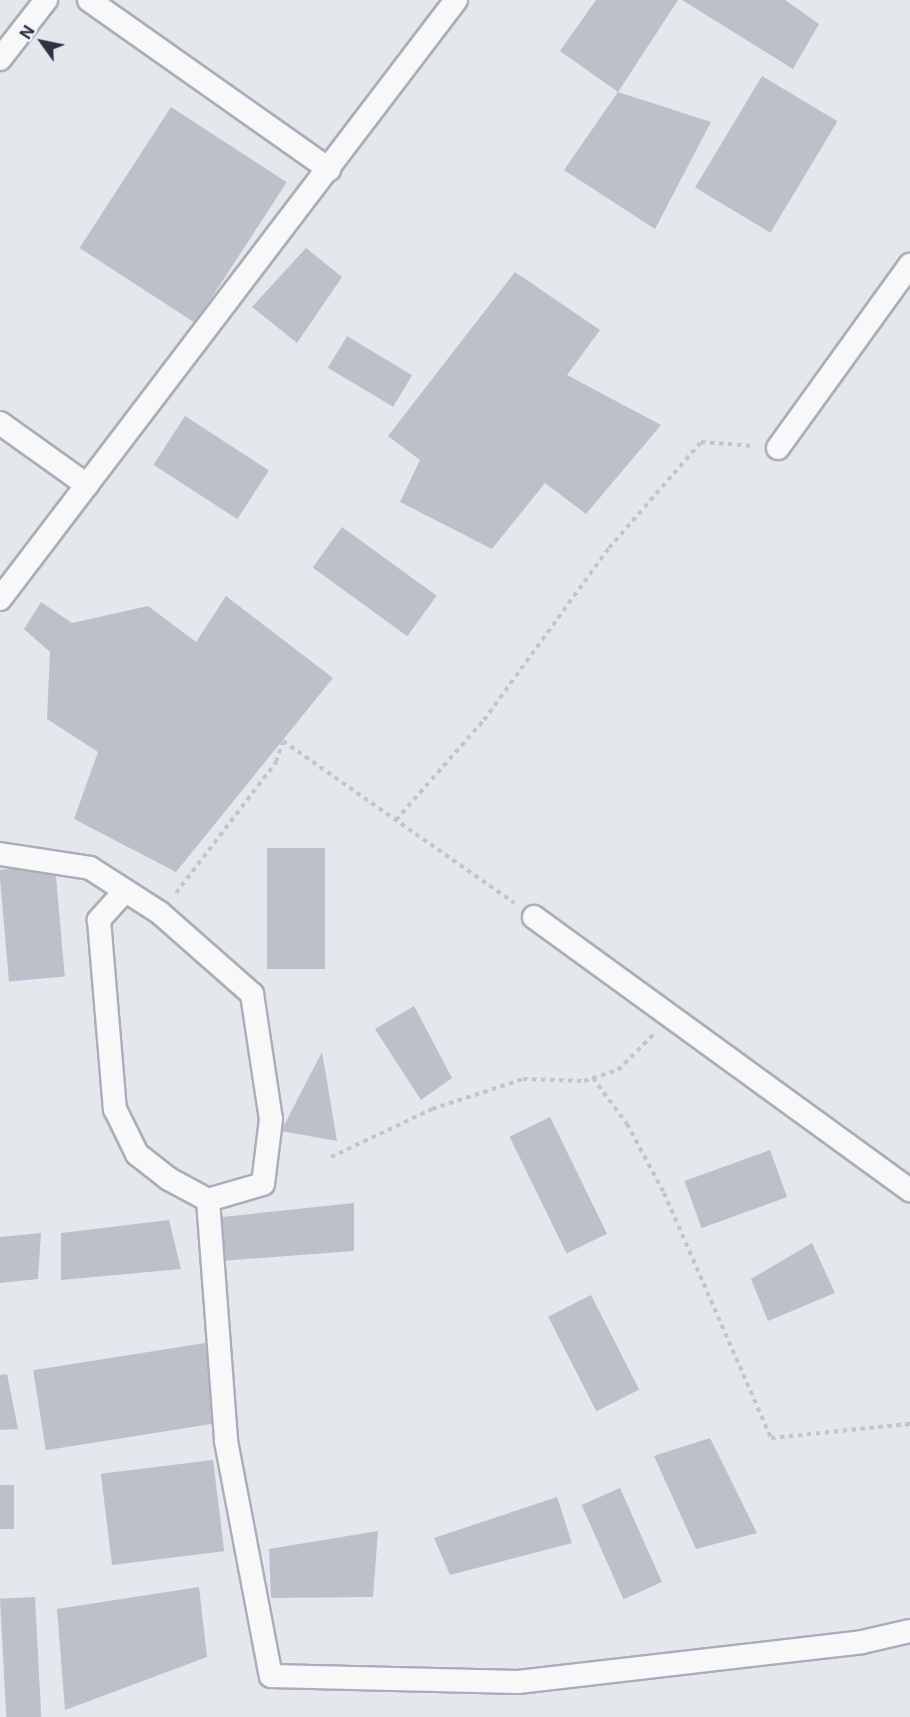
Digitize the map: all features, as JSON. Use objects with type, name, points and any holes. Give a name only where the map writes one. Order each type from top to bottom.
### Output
[{"type":"street","points":[[0,58],[46,0]]},
{"type":"street","points":[[90,0],[329,169]]},
{"type":"street","points":[[0,599],[456,0]]},
{"type":"street","points":[[778,448],[910,265]]},
{"type":"street","points":[[0,423],[87,486]]},
{"type":"street","points":[[0,854],[90,868],[124,892],[160,913],[252,994],[271,1119],[263,1184],[208,1200],[170,1179],[137,1154],[115,1109],[99,920],[124,892]]},
{"type":"street","points":[[534,917],[910,1190]]},
{"type":"street","points":[[208,1200],[226,1441],[271,1676],[519,1682],[862,1642],[910,1631]]},
{"type":"path","points":[[396,820],[484,720],[609,548],[701,442],[778,448]]},
{"type":"path","points":[[160,913],[276,762],[283,741],[534,917]]},
{"type":"path","points":[[331,1157],[432,1109],[523,1079],[593,1078],[618,1071],[672,1017]]},
{"type":"path","points":[[593,1078],[627,1124],[664,1193],[771,1438],[910,1424]]},
{"type":"building","points":[[596,0],[678,0],[618,92],[560,51]]},
{"type":"building","points":[[682,0],[785,0],[819,24],[793,69]]},
{"type":"building","points":[[762,76],[837,121],[770,233],[695,187]]},
{"type":"building","points":[[618,92],[711,122],[655,229],[564,170]]},
{"type":"building","points":[[171,107],[287,182],[195,323],[80,248]]},
{"type":"building","points":[[306,248],[342,277],[297,343],[252,307]]},
{"type":"building","points":[[515,272],[600,330],[567,375],[661,425],[586,514],[545,483],[492,549],[400,502],[420,460],[388,436]]},
{"type":"building","points":[[347,336],[412,375],[393,407],[328,368]]},
{"type":"building","points":[[185,416],[269,470],[237,519],[153,465]]},
{"type":"building","points":[[342,527],[437,596],[407,636],[313,567]]},
{"type":"building","points":[[226,596],[333,678],[176,872],[74,819],[98,752],[47,719],[50,652],[24,629],[41,602],[72,623],[148,606],[196,642]]},
{"type":"building","points":[[267,848],[325,848],[325,969],[267,969]]},
{"type":"building","points":[[55,865],[65,977],[9,981],[0,870]]},
{"type":"building","points":[[414,1006],[452,1078],[421,1100],[375,1029]]},
{"type":"building","points":[[322,1052],[337,1141],[281,1131]]},
{"type":"building","points":[[550,1117],[607,1234],[567,1254],[510,1137]]},
{"type":"building","points":[[770,1150],[787,1197],[702,1228],[684,1181]]},
{"type":"building","points":[[354,1203],[354,1251],[221,1261],[222,1217]]},
{"type":"building","points":[[169,1220],[181,1269],[61,1280],[61,1233]]},
{"type":"building","points":[[41,1233],[38,1279],[0,1283],[0,1237]]},
{"type":"building","points":[[812,1243],[835,1293],[768,1321],[751,1279]]},
{"type":"building","points":[[591,1295],[639,1389],[596,1411],[548,1317]]},
{"type":"building","points":[[205,1343],[218,1423],[46,1450],[33,1370]]},
{"type":"building","points":[[7,1374],[18,1429],[0,1430],[0,1375]]},
{"type":"building","points":[[710,1438],[757,1533],[696,1549],[654,1456]]},
{"type":"building","points":[[213,1460],[224,1551],[112,1565],[101,1474]]},
{"type":"building","points":[[0,1485],[14,1485],[14,1529],[0,1529]]},
{"type":"building","points":[[620,1488],[662,1582],[624,1599],[582,1505]]},
{"type":"building","points":[[557,1497],[572,1543],[450,1575],[434,1538]]},
{"type":"building","points":[[378,1531],[373,1597],[271,1598],[269,1549]]},
{"type":"building","points":[[199,1587],[207,1657],[65,1710],[57,1609]]},
{"type":"building","points":[[35,1597],[41,1717],[6,1717],[0,1599]]}]
